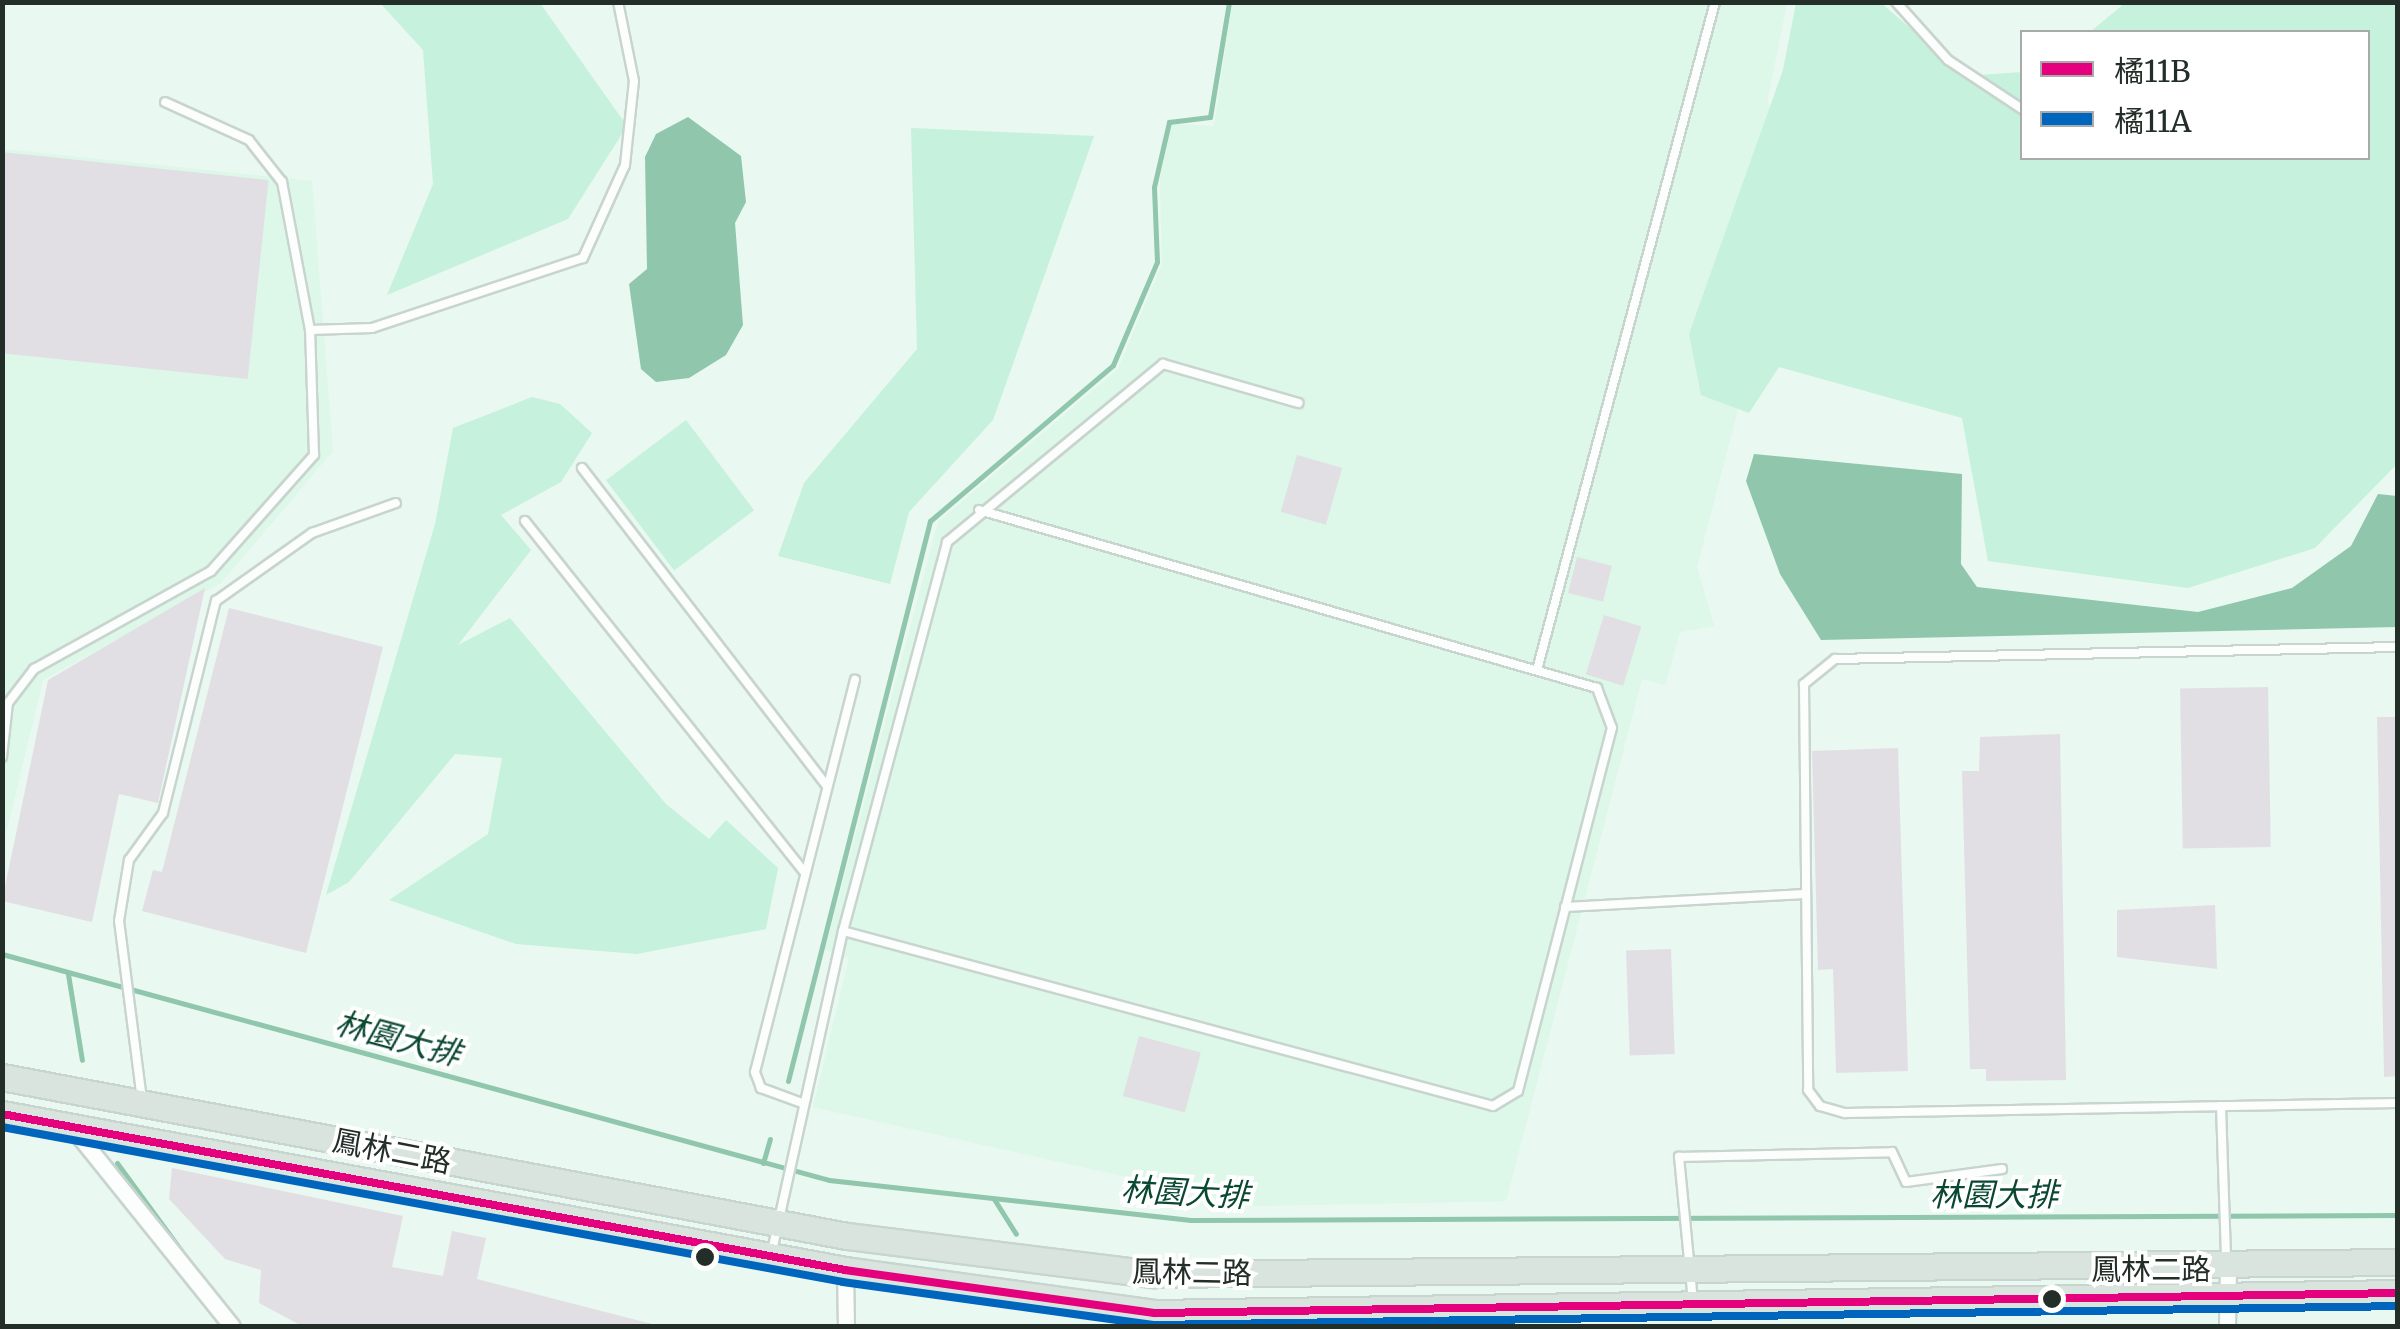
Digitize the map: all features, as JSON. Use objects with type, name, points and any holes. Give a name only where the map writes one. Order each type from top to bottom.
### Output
[{"type":"main road","name":"鳳林二路","points":[[2,1078],[779,1216],[1154,1274],[1688,1260],[2228,1269],[2398,1262]]},
{"type":"main road","name":"鳳林二路","points":[[2,1114],[74,1131],[845,1270],[1154,1313],[2228,1300],[2398,1293]]},
{"type":"street","points":[[74,1131],[232,1326]]},
{"type":"street","points":[[2227,1326],[2228,1269]]},
{"type":"street","points":[[845,1270],[846,1326]]},
{"type":"lane","points":[[310,330],[372,328],[583,258],[625,165],[634,80],[618,2]]},
{"type":"lane","points":[[1538,666],[1715,2]]},
{"type":"lane","points":[[1896,2],[1948,60],[2020,109]]},
{"type":"lane","points":[[2,757],[8,703],[34,668],[210,571],[314,454],[310,330],[297,232],[268,157],[165,102]]},
{"type":"lane","points":[[770,1256],[843,932],[947,542],[979,510],[1163,364],[1298,403]]},
{"type":"lane","points":[[582,468],[827,786]]},
{"type":"lane","points":[[143,1104],[125,996],[119,921],[130,860],[163,813],[216,602],[312,533],[396,503]]},
{"type":"lane","points":[[843,932],[1492,1106],[1518,1091],[1612,728],[1596,688],[1538,666],[979,510]]},
{"type":"lane","points":[[525,522],[804,872]]},
{"type":"lane","points":[[2398,648],[1816,666],[1804,684],[1808,1090],[1820,1106],[1845,1114],[2398,1103]]},
{"type":"lane","points":[[802,1103],[761,1088],[755,1072],[855,680]]},
{"type":"lane","points":[[1565,907],[1806,894]]},
{"type":"lane","points":[[2221,1106],[2220,1208],[2228,1269]]},
{"type":"lane","points":[[1693,1306],[1679,1157],[1892,1152],[1906,1182],[2002,1169]]},
{"type":"shaded area","points":[[380,3],[540,3],[627,126],[568,219],[387,295],[433,184],[423,50]]},
{"type":"shaded area","points":[[1232,3],[1787,3],[1767,103],[1783,117],[1778,255],[1697,567],[1714,626],[1680,632],[1665,685],[1642,679],[1506,1201],[1257,1206],[813,1107],[849,958],[825,950],[938,522],[1118,369],[1162,264],[1160,181],[1171,124],[1214,126]]},
{"type":"shaded area","points":[[1796,3],[1881,3],[1966,76],[2020,72],[2020,160],[2370,160],[2370,30],[2092,30],[2125,3],[2397,3],[2397,464],[2315,548],[2188,588],[1988,561],[1962,418],[1779,367],[1749,413],[1701,395],[1689,334],[1783,70]]},
{"type":"shaded area","points":[[688,117],[741,156],[746,202],[735,223],[743,325],[726,355],[689,378],[656,382],[641,369],[629,284],[647,269],[645,157],[656,134]]},
{"type":"shaded area","points":[[911,128],[1094,136],[993,420],[909,512],[890,584],[778,556],[804,483],[917,349]]},
{"type":"shaded area","points":[[2,149],[312,181],[333,451],[221,583],[43,680],[4,842]]},
{"type":"shaded area","points":[[532,397],[560,404],[592,433],[561,482],[501,515],[531,550],[458,645],[510,618],[666,804],[709,839],[726,820],[778,868],[766,929],[637,954],[516,944],[389,900],[488,834],[502,758],[455,754],[349,882],[326,895],[435,524],[453,428]]},
{"type":"shaded area","points":[[686,420],[754,510],[674,570],[606,480]]},
{"type":"shaded area","points":[[1754,454],[1962,474],[1961,564],[1977,587],[2198,612],[2292,588],[2351,546],[2378,494],[2397,496],[2397,627],[1821,640],[1780,574],[1746,481]]},
{"type":"building","points":[[2,152],[269,180],[248,379],[2,353]]},
{"type":"building","points":[[1297,455],[1342,468],[1326,525],[1281,512]]},
{"type":"building","points":[[1577,557],[1612,566],[1603,602],[1568,593]]},
{"type":"building","points":[[205,588],[158,803],[119,794],[92,922],[2,901],[48,680]]},
{"type":"building","points":[[229,608],[383,647],[306,953],[142,911],[153,870],[162,872]]},
{"type":"building","points":[[1604,615],[1641,626],[1623,686],[1586,674]]},
{"type":"building","points":[[2268,687],[2271,847],[2183,849],[2180,689]]},
{"type":"building","points":[[2377,717],[2398,717],[2398,1076],[2384,1077]]},
{"type":"building","points":[[2060,734],[2066,1080],[1986,1081],[1986,1069],[1970,1069],[1962,771],[1979,771],[1980,737]]},
{"type":"building","points":[[1898,748],[1908,1071],[1836,1073],[1833,969],[1818,970],[1812,751]]},
{"type":"building","points":[[2215,905],[2217,969],[2117,957],[2117,910]]},
{"type":"building","points":[[1671,949],[1675,1054],[1630,1056],[1626,951]]},
{"type":"building","points":[[1139,1036],[1201,1053],[1185,1112],[1123,1096]]},
{"type":"building","points":[[172,1168],[403,1216],[392,1267],[443,1276],[452,1231],[486,1238],[477,1279],[660,1326],[302,1326],[259,1303],[261,1270],[225,1259],[169,1199]]},
{"type":"waterway","points":[[788,1081],[930,521],[1113,365],[1157,262],[1154,187],[1169,122],[1210,117],[1229,2]]},
{"type":"waterway","name":"林園大排","points":[[2,954],[829,1180],[1191,1220],[2398,1215]]},
{"type":"waterway","points":[[68,974],[82,1060]]},
{"type":"waterway","points":[[763,1163],[770,1139]]},
{"type":"waterway","points":[[117,1163],[188,1260]]},
{"type":"waterway","points":[[994,1199],[1016,1234]]},
{"type":"transit line","name":"橘11B","points":[[2,1114],[845,1270],[1154,1313],[2398,1293]]},
{"type":"transit line","name":"橘11A","points":[[2,1127],[843,1282],[1153,1325],[2398,1306]]}]
